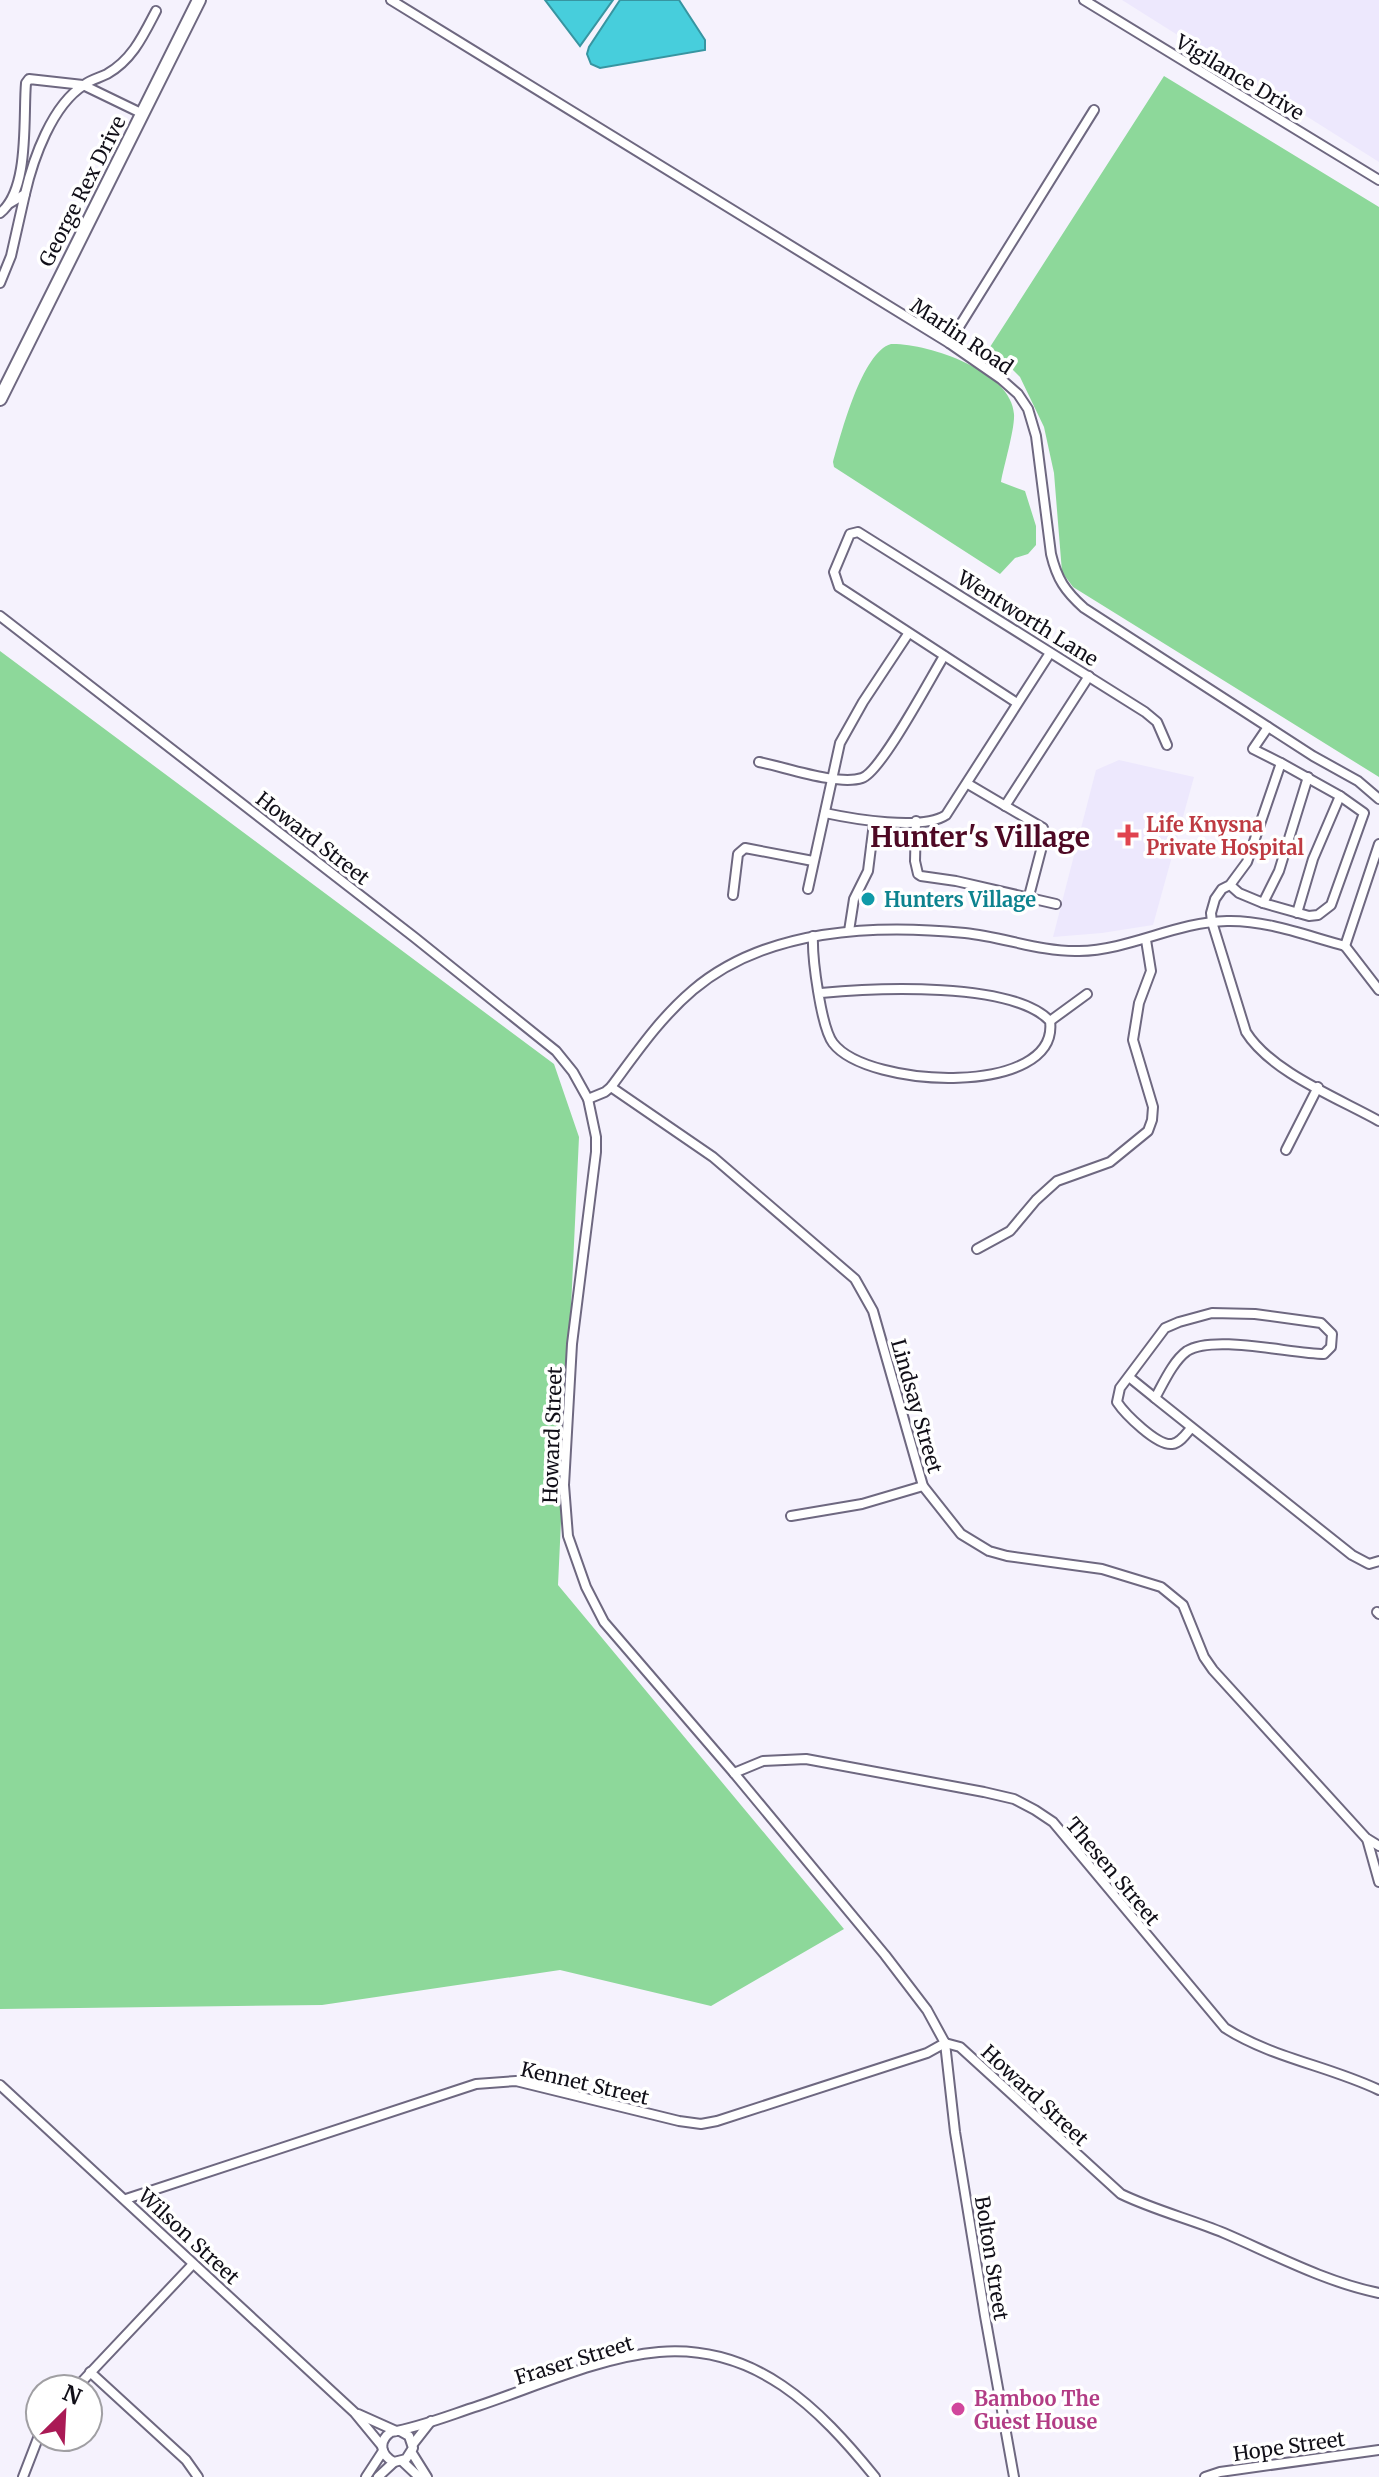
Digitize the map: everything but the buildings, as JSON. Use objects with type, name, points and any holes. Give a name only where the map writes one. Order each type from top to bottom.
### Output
[{"type":"street","name":"George Rex Drive","points":[[0,399],[199,0]]},
{"type":"street","name":"Marlin Road","points":[[391,0],[949,343],[1010,387],[1033,419],[1051,554],[1065,591],[1084,608],[1358,781],[1379,799]]},
{"type":"street","name":"Vigilance Drive","points":[[1084,0],[1379,180]]},
{"type":"street","points":[[0,283],[11,256],[40,145],[57,116],[83,85],[122,63],[140,42],[156,11]]},
{"type":"street","points":[[10,203],[25,148],[27,81],[83,85],[143,114]]},
{"type":"street","points":[[949,343],[1094,110]]},
{"type":"street","points":[[0,213],[25,194]]},
{"type":"street","name":"Wentworth Lane","points":[[908,634],[839,587],[834,572],[853,532],[858,532],[1153,718],[1167,745]]},
{"type":"street","name":"Howard Street","points":[[0,616],[538,1036],[565,1061],[588,1099],[596,1137],[571,1359],[564,1485],[568,1536],[586,1587],[604,1622],[734,1773],[911,1988],[945,2043],[960,2047],[1121,2194],[1223,2232],[1343,2284],[1379,2293]]},
{"type":"street","points":[[808,889],[842,737],[908,634],[1017,703]]},
{"type":"street","points":[[825,813],[874,823],[935,820],[946,815],[1050,653]]},
{"type":"street","points":[[759,762],[831,778],[860,779],[873,770],[944,656]]},
{"type":"street","points":[[1005,806],[1089,676]]},
{"type":"street","points":[[1230,885],[1239,893],[1263,903],[1309,916],[1318,915],[1331,905],[1364,817],[1361,809],[1340,796],[1253,749],[1268,727]]},
{"type":"street","points":[[1281,763],[1247,862],[1215,899],[1212,922],[1246,1032],[1254,1045],[1275,1063],[1379,1121]]},
{"type":"street","points":[[1263,903],[1279,871],[1308,777]]},
{"type":"street","points":[[968,784],[1045,831],[1029,896]]},
{"type":"street","points":[[1297,913],[1313,859],[1340,796]]},
{"type":"street","points":[[916,821],[915,861],[916,871],[921,876],[1056,904]]},
{"type":"street","points":[[849,931],[854,899],[868,871],[874,823]]},
{"type":"street","points":[[1345,946],[1379,844]]},
{"type":"street","points":[[733,895],[738,854],[745,848],[813,861]]},
{"type":"street","points":[[588,1099],[611,1087],[656,1027],[696,987],[747,958],[813,936],[849,931],[932,930],[1060,951],[1099,950],[1212,922],[1247,922],[1345,946],[1379,990]]},
{"type":"street","points":[[813,936],[812,961],[827,1031],[838,1048],[855,1060],[917,1077],[955,1079],[1025,1064],[1046,1047],[1052,1032],[1050,1021],[1035,1009],[975,993],[945,989],[821,993]]},
{"type":"street","points":[[977,1249],[1010,1231],[1057,1181],[1110,1162],[1148,1131],[1153,1107],[1133,1040],[1139,1003],[1151,971],[1146,940]]},
{"type":"street","points":[[1050,1021],[1087,994]]},
{"type":"street","name":"Lindsay Street","points":[[611,1087],[713,1157],[855,1279],[873,1311],[923,1486],[961,1534],[989,1551],[1017,1558],[1102,1569],[1150,1582],[1173,1595],[1183,1605],[1204,1657],[1213,1670],[1366,1838],[1379,1846]]},
{"type":"street","points":[[1286,1150],[1318,1087]]},
{"type":"street","points":[[1155,1398],[1181,1357],[1193,1349],[1213,1345],[1324,1354],[1331,1347],[1332,1334],[1321,1323],[1308,1320],[1212,1313],[1165,1328],[1129,1377],[1118,1394],[1117,1402],[1150,1435],[1163,1443],[1173,1444],[1191,1428]]},
{"type":"street","points":[[1129,1377],[1352,1555],[1369,1564],[1379,1561]]},
{"type":"street","points":[[791,1516],[862,1504],[923,1486]]},
{"type":"street","name":"Thesen Street","points":[[734,1773],[763,1761],[806,1759],[1014,1799],[1053,1822],[1225,2028],[1269,2051],[1379,2090]]},
{"type":"street","points":[[1366,1838],[1379,1882]]},
{"type":"street","name":"Kennet Street","points":[[126,2199],[476,2084],[516,2081],[701,2124],[927,2053],[945,2043]]},
{"type":"street","name":"Bolton Street","points":[[945,2043],[958,2147],[1014,2477]]},
{"type":"street","name":"Wilson Street","points":[[0,2085],[354,2412],[382,2448]]},
{"type":"street","points":[[193,2264],[90,2372],[186,2460],[198,2477]]},
{"type":"street","name":"Fraser Street","points":[[398,2431],[608,2363],[657,2352],[694,2352],[733,2362],[775,2379],[801,2398],[875,2477]]},
{"type":"street","name":"Wilson Street","points":[[354,2412],[398,2431]]},
{"type":"street","points":[[378,2477],[412,2448],[432,2421]]},
{"type":"street","points":[[366,2477],[385,2438],[398,2431],[409,2436],[427,2477]]},
{"type":"street","points":[[382,2448],[387,2458],[419,2477]]},
{"type":"street","name":"Hope Street","points":[[1205,2477],[1220,2472],[1379,2450]]},
{"type":"street","points":[[23,2477],[32,2453]]},
{"type":"shaded area","points":[[1122,0],[1379,0],[1379,162]]},
{"type":"shaded area","name":"Life Knysna Private Hospital","points":[[1119,760],[1194,777],[1153,925],[1053,937],[1096,770]]},
{"type":"green space","points":[[1164,76],[1379,207],[1379,777],[1073,587],[1062,572],[1054,473],[1044,427],[1020,377],[990,347]]},
{"type":"green space","points":[[891,344],[925,348],[965,362],[999,385],[1010,399],[1014,421],[1001,482],[1025,491],[1036,526],[1036,545],[1028,554],[1015,558],[1000,574],[834,467],[841,433],[862,377],[881,350]]},
{"type":"green space","points":[[0,651],[554,1064],[579,1137],[558,1585],[844,1929],[711,2006],[560,1970],[322,2005],[0,2009]]},
{"type":"water","points":[[545,0],[613,0],[580,46]]},
{"type":"water","points":[[620,0],[679,0],[705,40],[705,50],[600,68],[591,64],[587,54],[589,47]]},
{"type":"place","name":"Life Knysna Private Hospital","points":[[1128,835]]},
{"type":"place","name":"Hunters Village","points":[[868,899]]},
{"type":"place","name":"Bamboo The Guest House","points":[[958,2409]]},
{"type":"district","name":"Hunter's Village","points":[[980,837]]}]
